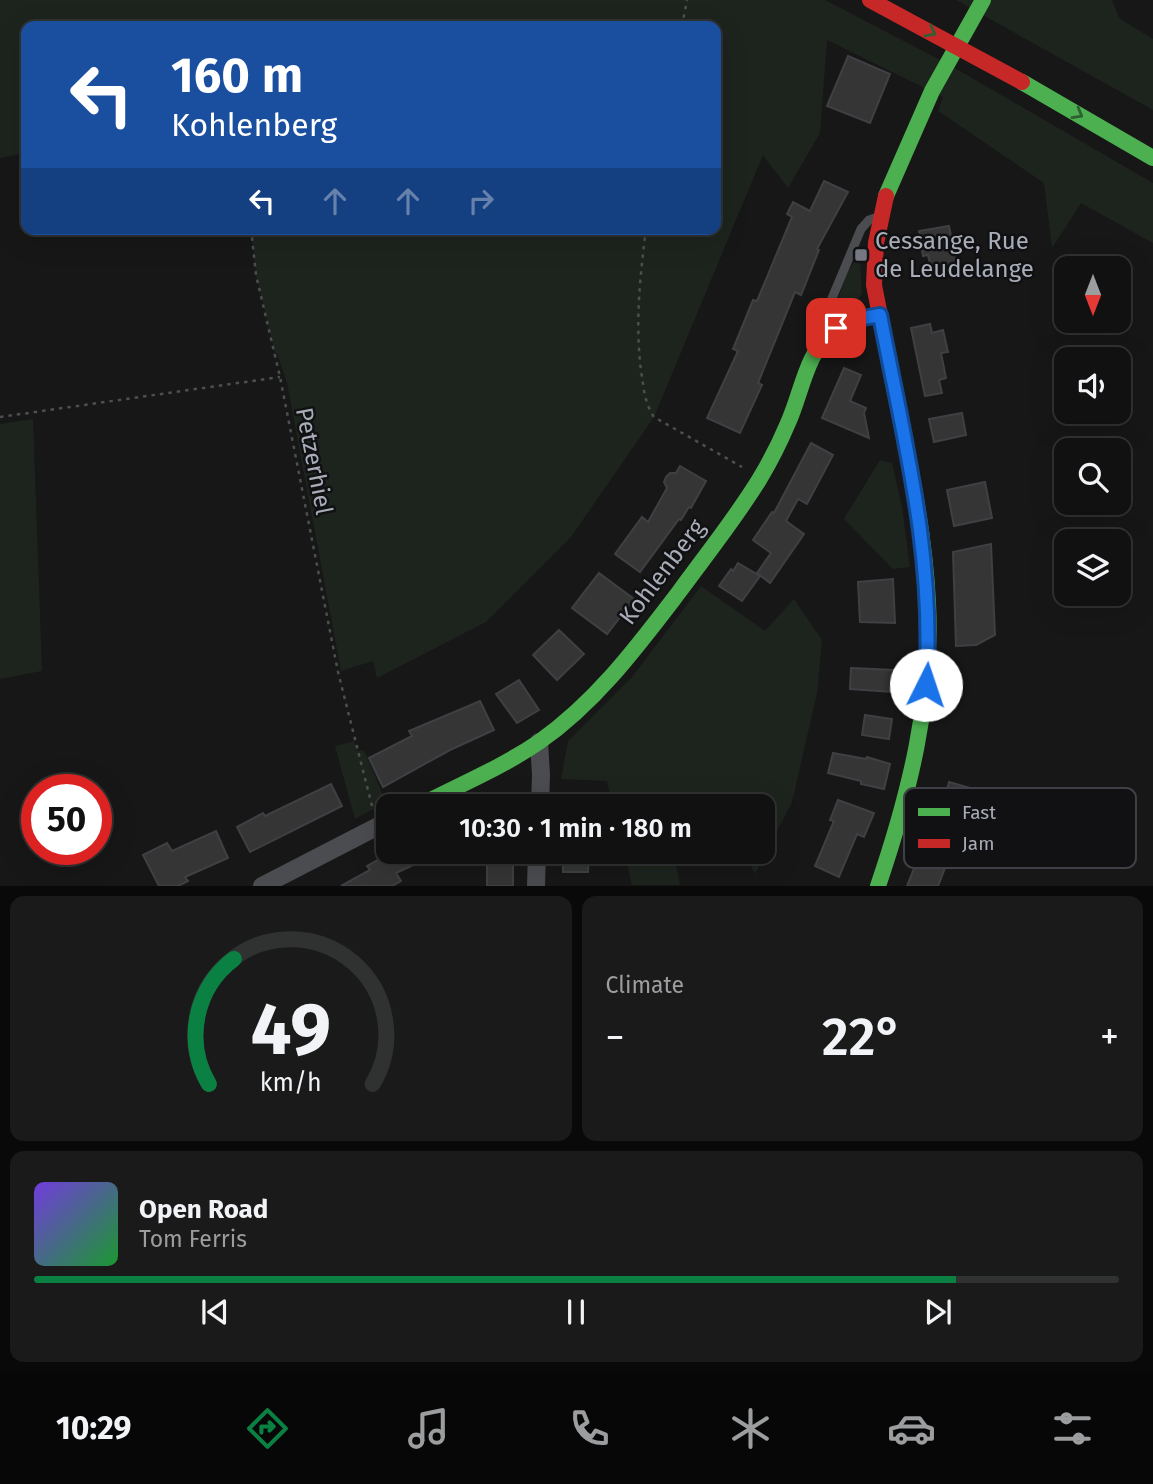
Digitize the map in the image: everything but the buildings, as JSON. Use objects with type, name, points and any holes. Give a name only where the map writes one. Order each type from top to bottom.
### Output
[{"type":"main road","points":[[870,0],[1019,79],[1153,158]]},
{"type":"main road","points":[[908,788],[917,755],[924,703],[929,624],[923,538],[873,266],[880,216],[886,195],[932,91],[983,0]]},
{"type":"main road","points":[[954,19],[977,31]]},
{"type":"main road","name":"Kohlenberg","points":[[442,794],[517,756],[538,742],[566,721],[622,667],[727,528],[760,478],[788,424],[813,356],[822,341],[836,328],[852,320],[880,315]]},
{"type":"main road","points":[[878,886],[904,805]]},
{"type":"street","points":[[538,742],[540,794]]},
{"type":"street","points":[[262,886],[376,828]]},
{"type":"street","points":[[536,886],[537,864]]},
{"type":"lane","points":[[822,341],[821,330],[825,315],[861,229],[869,220],[880,216]]},
{"type":"path","points":[[683,21],[687,0]]},
{"type":"path","points":[[252,235],[256,275],[280,377]]},
{"type":"path","points":[[645,235],[638,292],[637,338],[646,405],[654,417],[760,478]]},
{"type":"path","name":"Petzerhiel","points":[[0,417],[280,377],[338,672],[372,808],[376,813]]},
{"type":"shaded area","points":[[0,0],[825,0],[948,64],[1153,183],[1153,243],[1081,203],[1052,248],[1044,183],[938,111],[943,97],[827,40],[820,133],[788,188],[763,155],[654,417],[571,537],[486,622],[377,678],[373,661],[341,671],[287,383],[275,353],[256,275],[252,235],[721,235],[721,21],[21,21],[21,154],[0,158]]},
{"type":"shaded area","points":[[956,0],[1112,0],[1119,18],[1153,39],[1153,110]]},
{"type":"shaded area","points":[[860,260],[860,297],[845,310],[832,316],[847,273],[855,261]]},
{"type":"shaded area","points":[[33,419],[42,671],[0,679],[0,424]]},
{"type":"shaded area","points":[[880,460],[892,463],[902,507],[910,567],[893,569],[844,519]]},
{"type":"shaded area","points":[[701,586],[765,631],[794,599],[822,640],[817,693],[792,802],[775,835],[775,794],[610,794],[607,781],[561,779],[568,741],[632,677]]},
{"type":"shaded area","points":[[354,741],[357,751],[364,750],[383,794],[376,794],[376,807],[355,819],[335,746]]},
{"type":"shaded area","points":[[627,864],[676,864],[680,885],[632,885]]},
{"type":"shaded area","points":[[750,864],[760,864],[755,874]]},
{"type":"traffic: fast","points":[[886,196],[932,91],[983,0]]},
{"type":"traffic: fast","points":[[1022,82],[1153,158]]},
{"type":"traffic: fast","points":[[443,794],[539,742],[597,691],[663,613],[750,494],[778,445],[817,349],[844,323],[879,315]]},
{"type":"traffic: fast","points":[[899,412],[921,531],[929,639],[923,711],[907,788]]},
{"type":"traffic: fast","points":[[878,886],[904,801]]},
{"type":"traffic: jam","points":[[870,0],[1022,82]]},
{"type":"traffic: jam","points":[[886,196],[876,243],[874,285],[899,412]]},
{"type":"place","name":"Cessange, Rue de Leudelange","points":[[861,255]]},
{"type":"route","points":[[836,328],[852,320],[880,315],[923,538],[929,624],[926,685]]}]
